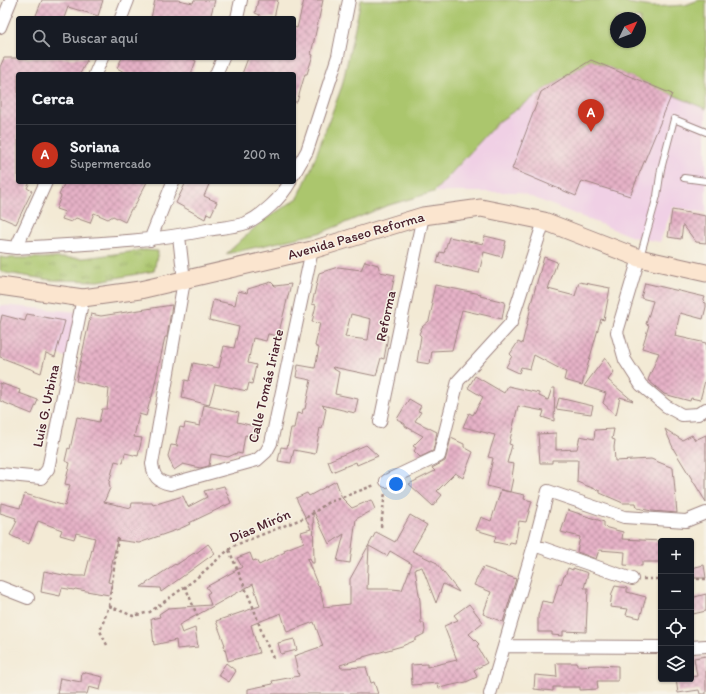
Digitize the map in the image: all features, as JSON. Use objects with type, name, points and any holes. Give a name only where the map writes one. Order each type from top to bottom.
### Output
[{"type":"main road","name":"Avenida Paseo Reforma","points":[[0,286],[83,298],[140,290],[184,281],[312,250],[422,216],[481,208],[544,221],[639,258],[706,273]]},
{"type":"street","points":[[0,27],[11,0]]},
{"type":"street","points":[[122,16],[128,0]]},
{"type":"street","points":[[237,16],[241,0]]},
{"type":"street","points":[[296,170],[307,151],[338,56],[349,0]]},
{"type":"street","points":[[96,72],[101,60]]},
{"type":"street","points":[[217,72],[222,60]]},
{"type":"street","points":[[16,248],[45,184]]},
{"type":"street","points":[[150,240],[172,184]]},
{"type":"street","points":[[0,246],[16,248],[150,240],[245,223],[269,208],[286,190],[289,184]]},
{"type":"street","name":"Reforma","points":[[380,422],[422,216]]},
{"type":"street","points":[[386,481],[439,456],[458,381],[511,323],[544,221]]},
{"type":"street","points":[[179,236],[184,281]]},
{"type":"street","name":"Calle Tomás Iriarte","points":[[184,281],[152,464],[154,474],[161,482],[170,484],[257,460],[266,452],[271,443],[312,250]]},
{"type":"street","points":[[639,258],[617,332],[625,360],[641,385],[666,406],[682,415],[698,414],[706,409]]},
{"type":"street","name":"Luis G. Urbina","points":[[0,474],[41,478],[48,469],[83,298]]},
{"type":"street","points":[[490,694],[534,545],[548,491],[624,517],[686,521],[706,514]]},
{"type":"street","points":[[534,545],[632,579]]},
{"type":"street","points":[[0,587],[28,598]]},
{"type":"street","points":[[504,646],[658,647]]},
{"type":"street","points":[[694,648],[706,646]]},
{"type":"lane","points":[[639,258],[658,196],[661,169],[674,120],[706,132]]},
{"type":"lane","points":[[684,178],[706,181]]},
{"type":"path","points":[[381,527],[386,481]]},
{"type":"path","name":"Días Mirón","points":[[109,606],[134,616],[150,612],[185,586],[233,546],[270,533],[309,516],[327,503],[386,481]]},
{"type":"path","points":[[107,645],[100,631],[109,606],[118,537]]},
{"type":"path","points":[[229,550],[273,658]]},
{"type":"path","points":[[632,579],[658,579]]},
{"type":"path","points":[[694,579],[706,579]]},
{"type":"path","points":[[185,586],[198,620]]},
{"type":"shaded area","points":[[591,60],[706,109],[706,213],[673,207],[660,242],[633,237],[519,192],[434,192],[497,123],[541,92]]},
{"type":"shaded area","points":[[0,305],[80,312],[69,358],[0,335]]},
{"type":"green space","points":[[361,0],[609,0],[652,7],[685,5],[699,0],[706,0],[706,109],[591,60],[541,92],[497,123],[434,192],[386,206],[323,232],[226,254],[261,222],[298,198],[311,169],[342,86]]},
{"type":"green space","points":[[145,250],[158,251],[154,271],[99,281],[51,280],[0,271],[0,257],[84,258]]},
{"type":"building","points":[[42,0],[103,0],[98,16],[68,7],[65,16],[36,16]]},
{"type":"building","points":[[155,0],[178,0],[193,3],[194,0],[215,0],[211,16],[151,16]]},
{"type":"building","points":[[258,0],[278,0],[274,16],[260,16],[255,13]]},
{"type":"building","points":[[304,0],[323,0],[311,54],[313,55],[296,102],[296,72],[243,72],[247,60],[296,60],[297,28]]},
{"type":"building","points":[[4,58],[16,58],[16,60],[87,60],[81,72],[16,72],[16,184],[29,184],[27,188],[32,191],[16,224],[0,217],[0,67]]},
{"type":"building","points":[[121,60],[196,61],[192,72],[124,72],[117,68]]},
{"type":"building","points":[[591,60],[672,94],[630,196],[582,181],[576,196],[512,169],[541,92]]},
{"type":"building","points":[[64,184],[146,184],[125,222],[113,216],[108,219],[94,213],[90,223],[76,218],[71,222],[62,219],[65,212],[56,209],[61,196],[59,195]]},
{"type":"building","points":[[185,184],[209,184],[204,196],[217,202],[211,215],[207,213],[205,219],[176,203]]},
{"type":"building","points":[[672,210],[706,216],[706,243],[696,242],[683,225],[681,239],[668,237]]},
{"type":"building","points":[[485,236],[506,241],[502,257],[484,252],[479,273],[437,263],[440,252],[444,253],[449,237],[483,244]]},
{"type":"building","points":[[544,257],[557,262],[548,289],[575,296],[579,282],[610,288],[604,320],[601,319],[582,385],[564,380],[566,372],[534,355],[530,369],[521,367],[519,373],[506,367],[512,356],[510,354],[518,342],[522,344],[530,307]]},
{"type":"building","points":[[365,261],[378,265],[380,272],[395,275],[382,334],[388,336],[384,359],[381,358],[376,376],[333,367],[332,368],[339,372],[335,394],[358,399],[355,413],[322,405],[326,409],[322,429],[320,428],[315,454],[294,450],[291,463],[278,461],[281,447],[287,448],[291,428],[294,428],[297,413],[302,414],[303,409],[305,409],[311,380],[296,377],[298,365],[315,368],[319,348],[315,346],[320,323],[312,322],[316,305],[312,304],[319,273],[338,267],[361,270]],"holes":[[[351,314],[371,319],[368,340],[345,337]]]},
{"type":"building","points":[[271,282],[275,286],[291,284],[278,336],[268,334],[266,341],[253,338],[248,363],[256,365],[252,384],[249,383],[247,391],[215,384],[209,405],[182,398],[185,380],[189,381],[193,363],[219,368],[224,346],[234,348],[239,327],[209,320],[213,300],[235,305],[238,291],[247,293],[248,289]]},
{"type":"building","points":[[645,283],[705,297],[703,302],[706,303],[706,307],[703,319],[680,313],[675,336],[706,343],[706,377],[700,400],[691,398],[690,401],[664,394],[648,380],[659,353],[642,348],[649,325],[646,324],[653,301],[641,298]]},
{"type":"building","points":[[435,285],[481,294],[480,296],[505,302],[502,319],[462,310],[452,350],[432,351],[430,364],[417,362],[421,336],[419,334],[422,327],[429,321]]},
{"type":"building","points":[[172,305],[167,337],[165,337],[152,397],[146,416],[139,414],[134,437],[142,438],[138,456],[125,453],[123,463],[115,461],[109,483],[110,488],[104,502],[131,508],[132,503],[152,503],[153,505],[183,496],[188,507],[207,497],[204,491],[224,486],[231,503],[179,529],[139,543],[117,540],[108,582],[112,583],[109,595],[62,588],[60,596],[41,592],[44,571],[68,576],[85,576],[95,538],[76,533],[74,539],[60,535],[62,530],[38,521],[29,544],[10,535],[17,521],[15,520],[16,518],[0,513],[1,503],[20,508],[25,494],[65,506],[70,485],[65,484],[70,463],[65,461],[68,448],[70,449],[77,417],[99,422],[102,409],[107,409],[109,389],[76,381],[91,314],[101,316]]},
{"type":"building","points":[[27,314],[65,321],[55,357],[46,353],[41,373],[0,357],[0,324],[2,315],[25,321]]},
{"type":"building","points":[[605,358],[614,372],[608,380],[633,401],[620,397],[616,415],[603,403],[606,393],[584,386]]},
{"type":"building","points":[[475,376],[504,393],[508,386],[539,393],[539,396],[548,400],[552,388],[555,388],[554,421],[542,417],[544,411],[518,406],[509,444],[512,445],[507,463],[514,464],[510,492],[487,486],[493,458],[488,457],[495,435],[463,427],[469,413],[473,415],[483,397],[468,388]]},
{"type":"building","points":[[0,383],[20,390],[19,393],[38,400],[32,414],[0,401]]},
{"type":"building","points":[[559,398],[593,406],[591,414],[556,409]]},
{"type":"building","points":[[409,399],[421,406],[418,411],[421,412],[415,421],[437,432],[433,451],[420,457],[414,451],[416,448],[413,446],[423,436],[405,426],[405,424],[397,419]]},
{"type":"building","points":[[204,405],[239,413],[237,422],[258,427],[256,437],[245,435],[242,454],[237,453],[228,457],[211,454],[209,466],[200,468],[183,464],[174,470],[168,456],[171,445],[178,446],[176,443],[180,427],[184,428],[185,423],[200,426]]},
{"type":"building","points":[[614,429],[612,439],[615,440],[615,461],[651,459],[673,468],[677,513],[637,508],[636,503],[623,503],[600,493],[600,491],[577,482],[578,460],[552,460],[552,463],[540,463],[538,434],[556,433],[556,450],[577,449],[580,436],[594,439],[595,430]]},
{"type":"building","points":[[665,429],[682,440],[692,435],[695,440],[706,435],[706,502],[674,450]]},
{"type":"building","points":[[451,438],[464,444],[464,447],[473,452],[463,478],[455,473],[437,491],[442,495],[433,506],[409,484],[435,471],[432,468],[445,461]]},
{"type":"building","points":[[366,445],[378,456],[357,465],[356,462],[332,472],[328,461]]},
{"type":"building","points":[[336,481],[342,498],[352,508],[371,500],[375,509],[356,519],[350,563],[337,561],[344,534],[329,544],[313,510],[314,563],[312,563],[310,558],[307,559],[318,586],[319,585],[324,607],[350,604],[350,579],[376,532],[395,542],[410,515],[427,525],[412,551],[437,563],[459,592],[443,584],[436,603],[422,567],[415,569],[420,601],[421,623],[424,623],[425,630],[424,634],[416,638],[416,640],[402,646],[340,665],[341,668],[366,667],[371,683],[374,682],[378,694],[248,694],[248,689],[273,684],[272,681],[299,676],[294,656],[323,646],[314,622],[287,632],[281,613],[251,625],[259,653],[228,661],[225,645],[216,621],[260,606],[253,584],[179,625],[182,633],[195,628],[198,647],[177,649],[176,640],[154,645],[151,619],[160,617],[159,614],[168,608],[211,605],[207,594],[210,592],[206,587],[242,567],[237,558],[250,553],[253,561],[256,560],[259,565],[285,552],[284,550],[304,542],[301,532],[311,529],[296,498],[307,493],[309,496]],"holes":[[[369,546],[387,556],[390,551],[412,564],[402,590],[367,589]]]},
{"type":"building","points":[[501,490],[525,495],[524,499],[532,501],[526,522],[519,521],[515,543],[510,542],[509,545],[494,542],[496,536],[476,530],[481,517],[491,521]]},
{"type":"building","points":[[568,510],[604,522],[604,527],[623,532],[622,539],[658,541],[658,562],[642,562],[642,566],[624,565],[625,552],[599,550],[596,559],[577,552],[580,537],[561,532]]},
{"type":"building","points":[[208,544],[215,553],[161,592],[160,588],[141,587],[175,564],[176,565],[194,553],[195,554]]},
{"type":"building","points":[[704,565],[706,578],[694,578],[694,567]]},
{"type":"building","points":[[483,567],[516,579],[503,622],[483,614],[491,592],[474,585]]},
{"type":"building","points":[[568,568],[573,570],[573,568],[588,573],[584,588],[588,588],[586,632],[563,631],[563,636],[552,635],[552,632],[538,632],[538,616],[542,601],[553,603],[559,583],[561,584]]},
{"type":"building","points":[[615,586],[627,588],[627,592],[646,597],[640,618],[626,615],[628,609],[610,607],[612,593]]},
{"type":"building","points":[[706,594],[706,611],[694,614],[694,597]]},
{"type":"building","points":[[469,604],[483,622],[469,634],[479,644],[477,646],[487,663],[474,670],[477,677],[466,682],[439,688],[438,683],[412,685],[411,665],[427,664],[427,667],[457,660],[444,626],[458,620],[454,615]]},
{"type":"building","points":[[294,639],[297,650],[281,654],[278,643]]},
{"type":"building","points":[[706,656],[706,694],[700,694],[699,690],[678,693],[676,682],[694,682],[694,676],[697,676],[694,658]]},
{"type":"building","points":[[226,663],[236,671],[229,682],[218,675]]},
{"type":"building","points":[[556,663],[577,663],[577,666],[618,666],[618,681],[597,681],[598,689],[580,690],[580,687],[553,687],[553,691],[534,689],[535,675],[557,677]]},
{"type":"building","points":[[82,672],[103,677],[100,690],[89,687],[87,694],[57,694],[60,678],[81,682]]},
{"type":"place","name":"Soriana","points":[[591,132]]}]
